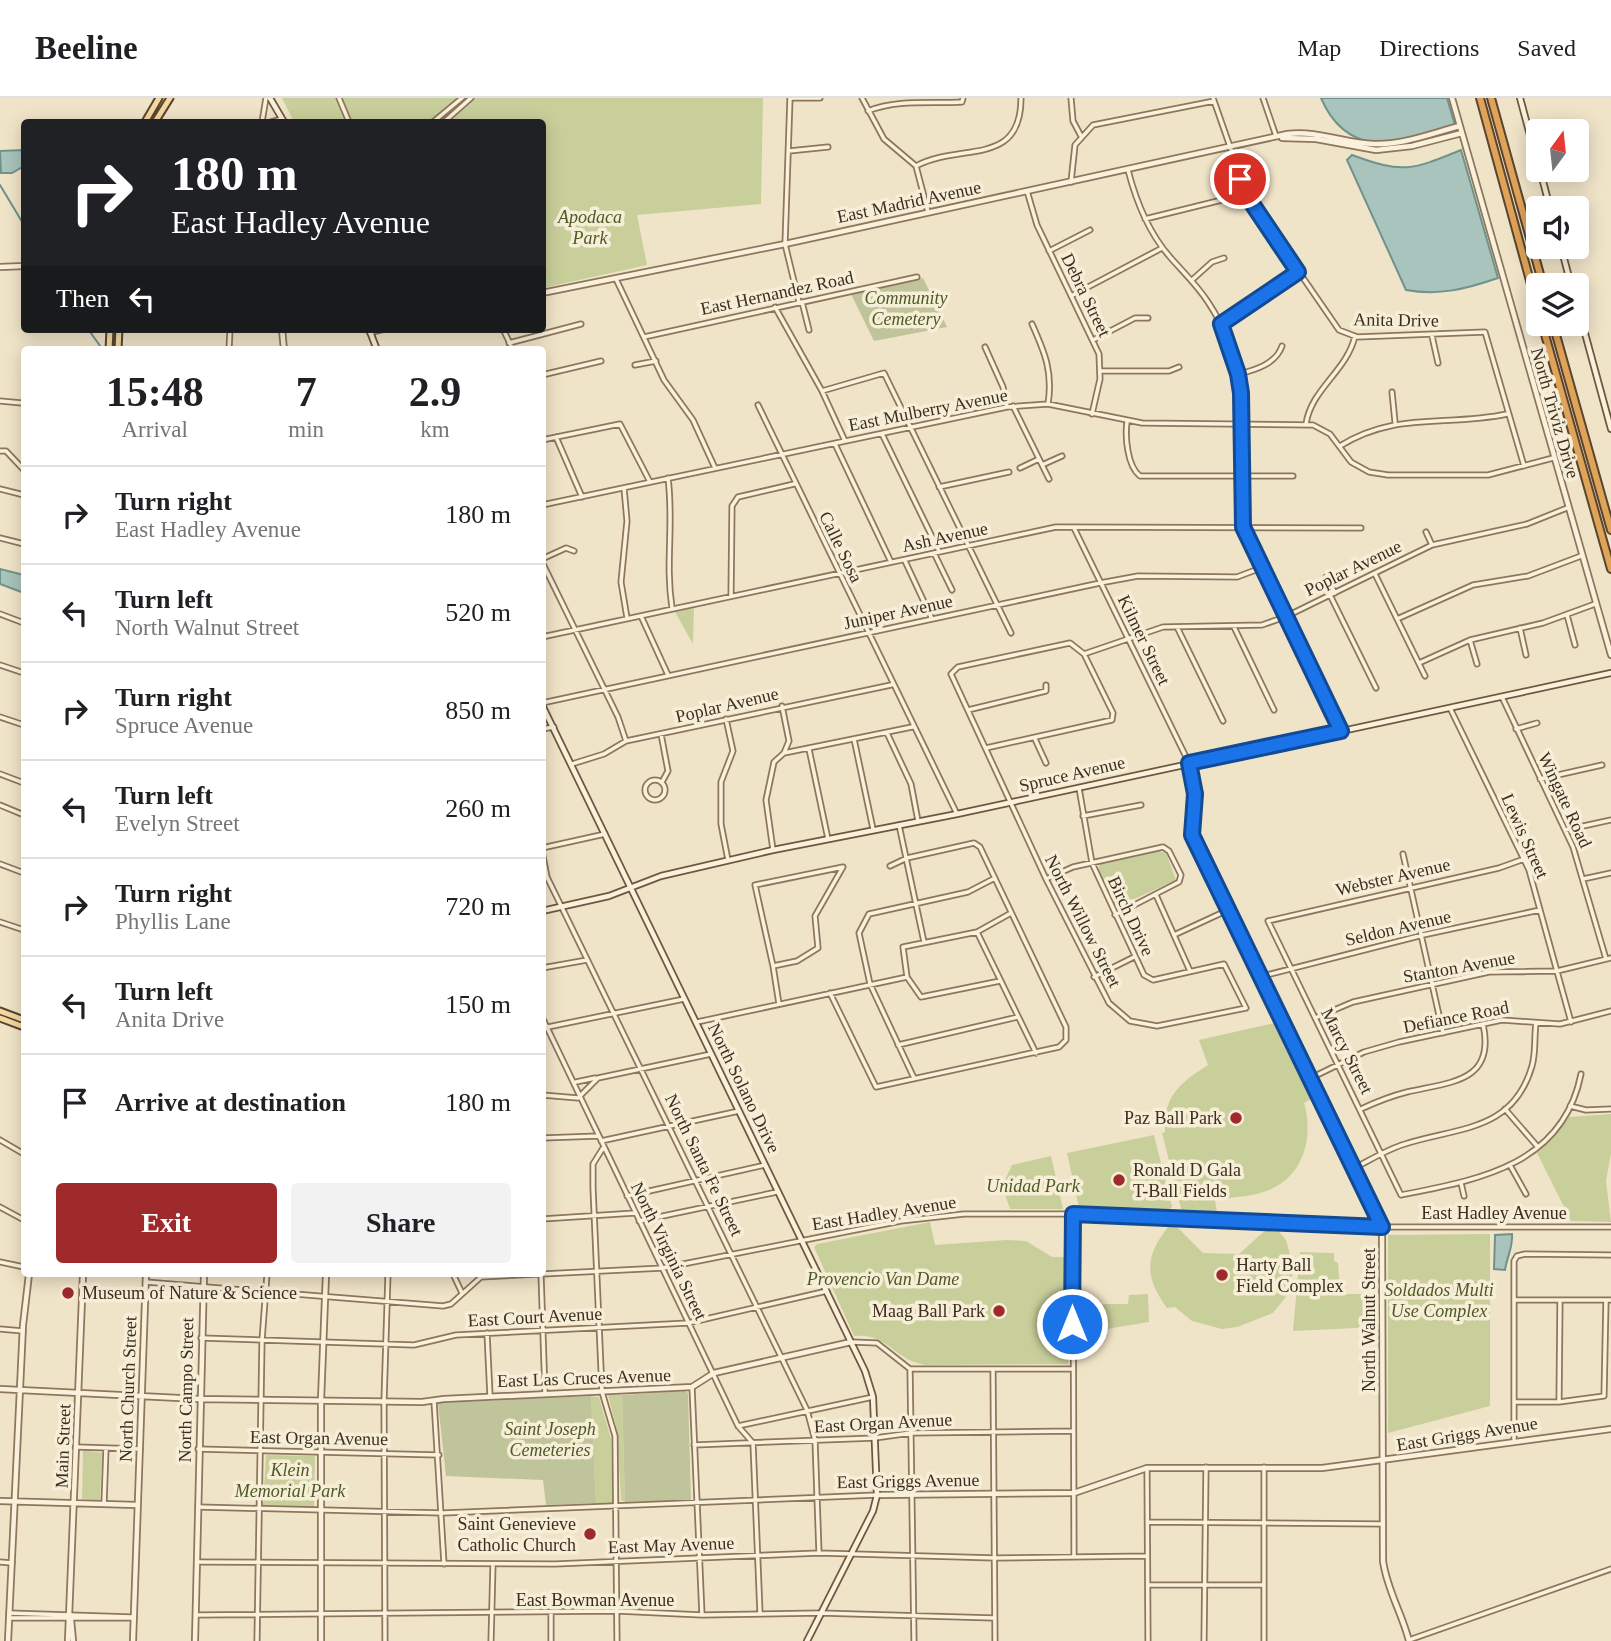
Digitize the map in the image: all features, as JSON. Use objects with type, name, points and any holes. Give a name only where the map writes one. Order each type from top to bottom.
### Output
[{"type":"highway","points":[[1480,98],[1528,273]]},
{"type":"highway","points":[[1491,98],[1540,273]]},
{"type":"highway","points":[[1545,336],[1611,569]]},
{"type":"highway","points":[[1556,336],[1611,530]]},
{"type":"main road","points":[[147,119],[159,98]]},
{"type":"main road","points":[[157,119],[170,98]]},
{"type":"main road","points":[[0,1011],[21,1019]]},
{"type":"main road","points":[[0,1018],[21,1026]]},
{"type":"street","points":[[270,98],[282,119]]},
{"type":"street","points":[[263,119],[270,98]]},
{"type":"street","points":[[339,98],[348,119]]},
{"type":"street","points":[[437,119],[462,98]]},
{"type":"street","points":[[448,119],[471,98]]},
{"type":"street","points":[[809,330],[785,244],[790,98],[820,98]]},
{"type":"street","points":[[862,98],[887,143],[916,166],[928,212]]},
{"type":"street","points":[[868,111],[897,103],[962,102],[963,98]]},
{"type":"street","points":[[916,166],[933,159],[1002,144],[1014,134],[1021,120],[1021,98]]},
{"type":"street","points":[[1071,98],[1073,121],[1081,136]]},
{"type":"street","points":[[1263,98],[1279,138]]},
{"type":"street","name":"North Triviz Drive","points":[[1452,98],[1611,655]]},
{"type":"street","points":[[1520,98],[1526,120]]},
{"type":"street","points":[[1071,182],[1072,154],[1081,136],[1102,121],[1213,99]]},
{"type":"street","name":"Anita Drive","points":[[1213,99],[1247,194],[1332,323],[1355,336],[1485,332],[1524,466]]},
{"type":"street","points":[[449,110],[453,115]]},
{"type":"street","name":"East Madrid Avenue","points":[[546,292],[785,244],[1295,133],[1318,133],[1358,143],[1391,144],[1460,126]]},
{"type":"street","name":"East Madrid Avenue","points":[[1279,138],[1317,139],[1376,150],[1412,146],[1462,133]]},
{"type":"street","points":[[1014,134],[1019,138]]},
{"type":"street","points":[[789,150],[828,146]]},
{"type":"street","points":[[1128,170],[1145,219],[1163,248],[1192,280],[1221,324],[1238,374],[1242,423],[1243,527],[1341,731]]},
{"type":"street","name":"Debra Street","points":[[1027,191],[1035,221],[1093,340],[1101,371],[1092,414]]},
{"type":"street","points":[[1145,219],[1247,194]]},
{"type":"street","points":[[1049,251],[1090,230]]},
{"type":"street","points":[[1071,296],[1163,248]]},
{"type":"street","points":[[1192,280],[1214,261],[1224,257]]},
{"type":"street","points":[[0,267],[21,267]]},
{"type":"street","points":[[1221,324],[1298,272]]},
{"type":"street","name":"East Hernandez Road","points":[[644,337],[916,277]]},
{"type":"street","points":[[616,279],[664,380],[693,420],[715,468]]},
{"type":"street","points":[[775,307],[822,391],[845,441]]},
{"type":"street","points":[[1093,340],[1135,318],[1148,318]]},
{"type":"street","points":[[509,343],[581,324]]},
{"type":"street","points":[[1031,324],[1049,363],[1052,381],[1048,404]]},
{"type":"street","points":[[505,333],[511,346]]},
{"type":"street","points":[[1432,335],[1438,363]]},
{"type":"street","points":[[1306,424],[1311,405],[1344,363],[1355,336]]},
{"type":"street","points":[[1586,336],[1611,429]]},
{"type":"street","points":[[1238,374],[1272,360],[1282,346]]},
{"type":"street","points":[[985,347],[1003,387],[1007,407]]},
{"type":"street","points":[[546,374],[601,361]]},
{"type":"street","points":[[635,365],[656,361]]},
{"type":"street","points":[[1101,371],[1169,372],[1179,367]]},
{"type":"street","points":[[822,391],[884,373],[1011,633]]},
{"type":"street","points":[[1392,392],[1395,422]]},
{"type":"street","points":[[0,401],[21,403]]},
{"type":"street","name":"East Mulberry Avenue","points":[[546,504],[1007,407],[1048,404],[1127,422],[1306,424],[1325,430],[1351,462],[1369,472],[1388,475],[1488,475],[1553,458]]},
{"type":"street","name":"Calle Sosa","points":[[758,405],[957,814]]},
{"type":"street","points":[[1013,406],[1049,479]]},
{"type":"street","points":[[1340,446],[1357,435],[1395,422],[1479,420],[1508,414]]},
{"type":"street","points":[[1127,422],[1126,440],[1135,472],[1140,477],[1293,476]]},
{"type":"street","points":[[546,439],[620,424],[650,482]]},
{"type":"street","points":[[882,434],[952,590]]},
{"type":"street","points":[[556,437],[582,497]]},
{"type":"street","points":[[835,444],[891,562]]},
{"type":"street","points":[[0,450],[6,451],[21,467]]},
{"type":"street","points":[[1042,465],[1062,456]]},
{"type":"street","points":[[1020,468],[1039,459]]},
{"type":"street","points":[[939,487],[1009,472]]},
{"type":"street","points":[[668,478],[672,512],[667,573],[672,608]]},
{"type":"street","points":[[731,596],[732,506],[738,497],[795,484]]},
{"type":"street","points":[[624,487],[627,521],[621,582],[627,618]]},
{"type":"street","points":[[0,489],[21,494]]},
{"type":"street","name":"Poplar Avenue","points":[[1084,654],[1129,640],[1144,632],[1177,627],[1262,625],[1285,617],[1432,545],[1527,524],[1567,508]]},
{"type":"street","name":"Ash Avenue","points":[[546,636],[1056,527],[1361,528]]},
{"type":"street","name":"Kilmer Street","points":[[1074,528],[1189,763]]},
{"type":"street","points":[[1426,532],[1432,545]]},
{"type":"street","points":[[0,538],[21,543]]},
{"type":"street","points":[[546,559],[566,548],[574,551]]},
{"type":"street","points":[[1397,619],[1473,585],[1528,576],[1581,556]]},
{"type":"street","points":[[905,560],[932,619]]},
{"type":"street","name":"Juniper Avenue","points":[[546,703],[604,688],[1100,583],[1138,576],[1237,577],[1261,568]]},
{"type":"street","points":[[546,570],[604,688],[626,741]]},
{"type":"street","points":[[1375,573],[1425,676]]},
{"type":"street","points":[[1326,576],[1376,688]]},
{"type":"street","points":[[1419,663],[1470,640],[1567,615],[1595,604]]},
{"type":"street","points":[[0,614],[21,622]]},
{"type":"street","points":[[1567,615],[1575,645]]},
{"type":"street","points":[[641,616],[668,675]]},
{"type":"street","points":[[1234,626],[1274,710]]},
{"type":"street","points":[[1177,627],[1223,721]]},
{"type":"street","points":[[1520,628],[1526,655]]},
{"type":"street","points":[[1470,640],[1477,664]]},
{"type":"street","name":"North Willow Street","points":[[1084,654],[1070,643],[958,667],[951,674],[1046,879],[1109,1003],[1130,1021],[1157,1026],[1246,1008],[1224,964]]},
{"type":"street","points":[[986,748],[1112,720],[1113,713],[1084,654]]},
{"type":"street","points":[[0,665],[21,672]]},
{"type":"street","name":"Spruce Avenue","points":[[546,910],[609,896],[661,876],[729,860],[1010,803],[1078,786],[1611,673]]},
{"type":"street","name":"Poplar Avenue","points":[[572,764],[604,754],[626,741],[782,706],[892,685]]},
{"type":"street","points":[[968,710],[1046,691],[1046,685]]},
{"type":"street","name":"Wingate Road","points":[[1502,697],[1565,830],[1608,959]]},
{"type":"street","points":[[774,850],[766,800],[774,762],[784,753],[789,741],[782,706]]},
{"type":"street","name":"Lewis Street","points":[[1450,708],[1524,859],[1571,1022]]},
{"type":"street","name":"North Solano Drive","points":[[546,715],[606,833],[827,1291],[865,1371],[873,1397],[877,1495],[868,1526],[807,1641]]},
{"type":"street","points":[[0,717],[21,724]]},
{"type":"street","points":[[726,719],[733,751],[721,782],[721,824],[729,860]]},
{"type":"street","points":[[1516,729],[1537,723]]},
{"type":"street","points":[[546,728],[554,727]]},
{"type":"street","points":[[784,753],[913,727]]},
{"type":"street","points":[[887,733],[911,784],[918,821]]},
{"type":"street","points":[[661,734],[668,771],[662,782]]},
{"type":"street","points":[[1035,738],[1046,762]]},
{"type":"street","points":[[854,740],[873,829]]},
{"type":"street","points":[[809,748],[828,839]]},
{"type":"street","name":"North Walnut Street","points":[[1189,763],[1195,794],[1192,835],[1356,1167],[1382,1227],[1383,1524],[1386,1584],[1402,1613],[1409,1641]]},
{"type":"street","points":[[1541,779],[1602,765]]},
{"type":"street","points":[[0,774],[21,782]]},
{"type":"street","points":[[648,782],[662,782],[666,788],[664,796],[658,800],[648,798],[645,792],[648,782]]},
{"type":"street","name":"Birch Drive","points":[[1078,786],[1092,863],[1144,975],[1153,980],[1224,964]]},
{"type":"street","points":[[0,805],[21,814]]},
{"type":"street","points":[[1083,816],[1141,805]]},
{"type":"street","points":[[1565,830],[1611,820]]},
{"type":"street","points":[[899,825],[924,942]]},
{"type":"street","points":[[546,848],[606,833]]},
{"type":"street","points":[[830,993],[876,1087],[1036,1053],[1059,1047],[1066,1040],[1066,1027],[980,847],[974,843],[907,858],[890,866]]},
{"type":"street","points":[[1046,879],[1073,867],[1163,848],[1169,851],[1181,875],[1178,882],[1115,915]]},
{"type":"street","points":[[1403,854],[1443,1033]]},
{"type":"street","name":"Webster Avenue","points":[[1268,921],[1499,868],[1524,859]]},
{"type":"street","points":[[0,864],[21,872]]},
{"type":"street","points":[[773,966],[797,961],[818,948],[815,915],[843,867],[755,886],[779,1004]]},
{"type":"street","name":"North Santa Fe Street","points":[[546,871],[807,1410],[815,1440],[819,1553]]},
{"type":"street","points":[[1583,879],[1611,873]]},
{"type":"street","points":[[914,1078],[870,984],[859,933],[869,914],[968,892],[995,878]]},
{"type":"street","points":[[1156,895],[1190,971]]},
{"type":"street","points":[[1174,935],[1228,910]]},
{"type":"street","name":"Seldon Avenue","points":[[1263,976],[1423,935],[1540,910]]},
{"type":"street","points":[[1000,981],[921,997],[907,977],[903,947],[977,932],[1011,913]]},
{"type":"street","name":"Marcy Street","points":[[1268,921],[1288,968],[1361,1109],[1401,1195],[1461,1183]]},
{"type":"street","points":[[0,922],[21,929]]},
{"type":"street","points":[[977,932],[1036,1053]]},
{"type":"street","points":[[1094,977],[1134,957]]},
{"type":"street","name":"Stanton Avenue","points":[[1315,1018],[1353,1002],[1506,969],[1557,971],[1608,959]]},
{"type":"street","points":[[546,967],[587,960]]},
{"type":"street","points":[[697,1022],[907,977]]},
{"type":"street","points":[[548,1027],[684,999]]},
{"type":"street","name":"Defiance Road","points":[[1311,1078],[1337,1064],[1380,1047],[1514,1019],[1571,1022],[1611,1011]]},
{"type":"street","points":[[898,1045],[1018,1017]]},
{"type":"street","points":[[1356,1167],[1408,1143],[1477,1127],[1505,1110],[1520,1093],[1530,1073],[1536,1022]]},
{"type":"street","name":"North Virginia Street","points":[[546,1024],[603,1148],[738,1426],[753,1443]]},
{"type":"street","points":[[1361,1109],[1388,1097],[1467,1077],[1477,1068],[1485,1052],[1483,1024]]},
{"type":"street","points":[[575,1083],[712,1054]]},
{"type":"street","points":[[1464,1196],[1461,1183],[1511,1167],[1556,1128],[1570,1106],[1581,1074]]},
{"type":"street","points":[[546,1096],[581,1096],[598,1078]]},
{"type":"street","points":[[1570,1106],[1590,1111],[1611,1109]]},
{"type":"street","points":[[1505,1110],[1537,1146]]},
{"type":"street","points":[[546,1138],[600,1138],[670,1127],[740,1111]]},
{"type":"street","points":[[0,1140],[21,1152]]},
{"type":"street","points":[[603,1148],[593,1164],[594,1216],[603,1392],[615,1436],[618,1505],[617,1641]]},
{"type":"street","points":[[626,1196],[765,1165]]},
{"type":"street","points":[[1511,1167],[1526,1194]]},
{"type":"street","points":[[639,1221],[779,1192]]},
{"type":"street","points":[[0,1207],[21,1218]]},
{"type":"street","points":[[546,1219],[635,1213]]},
{"type":"street","name":"East Hadley Avenue","points":[[546,1274],[663,1268],[901,1221],[964,1214],[1073,1214],[1382,1227],[1611,1227]]},
{"type":"street","points":[[1073,1214],[1074,1556]]},
{"type":"street","points":[[1514,1440],[1514,1261],[1517,1256],[1611,1255]]},
{"type":"street","points":[[0,1262],[21,1266]]},
{"type":"street","points":[[8,1641],[23,1331],[29,1277]]},
{"type":"street","name":"Main Street","points":[[71,1617],[83,1277]]},
{"type":"street","name":"North Church Street","points":[[133,1641],[146,1277]]},
{"type":"street","name":"North Campo Street","points":[[195,1641],[198,1399],[204,1277]]},
{"type":"street","points":[[257,1641],[262,1340],[267,1277]]},
{"type":"street","points":[[321,1641],[321,1400],[327,1277]]},
{"type":"street","points":[[385,1641],[384,1401],[388,1277]]},
{"type":"street","points":[[454,1277],[462,1293]]},
{"type":"street","name":"East Hadley Avenue","points":[[146,1282],[448,1305],[481,1277]]},
{"type":"street","points":[[541,1277],[545,1394]]},
{"type":"street","name":"East Court Avenue","points":[[201,1338],[423,1344],[456,1335],[688,1323],[827,1291]]},
{"type":"street","points":[[1514,1300],[1608,1300],[1604,1396],[1559,1402],[1514,1402]]},
{"type":"street","points":[[1559,1402],[1560,1300]]},
{"type":"street","points":[[0,1329],[23,1331]]},
{"type":"street","points":[[488,1333],[490,1396]]},
{"type":"street","name":"East Las Cruces Avenue","points":[[0,1389],[198,1399],[384,1401],[603,1392],[692,1387],[714,1373],[851,1342],[877,1343],[910,1369]]},
{"type":"street","points":[[914,1641],[910,1369],[1073,1369]]},
{"type":"street","points":[[993,1371],[995,1641]]},
{"type":"street","points":[[692,1387],[702,1615]]},
{"type":"street","points":[[738,1426],[873,1397]]},
{"type":"street","points":[[434,1401],[443,1513],[444,1564]]},
{"type":"street","name":"East Griggs Avenue","points":[[198,1507],[443,1513],[817,1496],[1074,1493],[1147,1468],[1322,1468],[1611,1429]]},
{"type":"street","name":"East Organ Avenue","points":[[695,1445],[875,1438],[912,1433],[1073,1431]]},
{"type":"street","points":[[753,1443],[760,1613]]},
{"type":"street","points":[[77,1447],[140,1449]]},
{"type":"street","points":[[104,1504],[106,1448]]},
{"type":"street","name":"East Organ Avenue","points":[[198,1449],[439,1455]]},
{"type":"street","points":[[1204,1641],[1206,1467]]},
{"type":"street","points":[[1264,1467],[1264,1641]]},
{"type":"street","points":[[1147,1468],[1147,1641]]},
{"type":"street","points":[[0,1501],[137,1505]]},
{"type":"street","points":[[1148,1522],[1383,1524]]},
{"type":"street","name":"East May Avenue","points":[[197,1562],[493,1564],[819,1553],[995,1558],[1147,1556]]},
{"type":"street","points":[[0,1562],[12,1563]]},
{"type":"street","points":[[491,1641],[493,1564]]},
{"type":"street","points":[[1409,1641],[1611,1569]]},
{"type":"street","points":[[1148,1585],[1264,1585]]},
{"type":"street","name":"East Bowman Avenue","points":[[196,1615],[491,1615],[617,1611],[702,1615],[820,1613],[913,1618],[994,1618]]},
{"type":"street","points":[[551,1612],[551,1641]]},
{"type":"street","points":[[9,1615],[134,1618]]},
{"type":"street","points":[[68,1641],[71,1617]]},
{"type":"street","points":[[71,1617],[73,1641]]},
{"type":"green space","name":"Apodaca Park","points":[[282,98],[763,98],[761,204],[637,215],[647,265],[546,287],[546,119],[292,119]]},
{"type":"green space","name":"Community Cemetery","points":[[923,278],[947,327],[874,341],[851,294]]},
{"type":"green space","points":[[694,608],[693,644],[675,612]]},
{"type":"green space","points":[[1159,851],[1166,853],[1176,880],[1119,906],[1112,904],[1098,871],[1100,864]]},
{"type":"green space","name":"Paz Ball Park","points":[[1279,1022],[1315,1097],[1304,1103],[1307,1141],[1298,1165],[1281,1184],[1269,1190],[1215,1200],[1217,1213],[1182,1212],[1162,1133],[1165,1132],[1167,1109],[1175,1092],[1208,1065],[1199,1040]]},
{"type":"green space","points":[[1611,1114],[1611,1153],[1606,1181],[1611,1222],[1571,1221],[1537,1153],[1569,1117]]},
{"type":"green space","name":"Ronald D Gala T-Ball Fields","points":[[1154,1135],[1172,1207],[1166,1212],[1079,1208],[1067,1153]]},
{"type":"green space","name":"Unidad Park","points":[[1051,1156],[1063,1209],[1010,1209],[1002,1186],[1012,1165]]},
{"type":"green space","name":"Provencio Van Dame","points":[[930,1222],[935,1245],[1026,1241],[1052,1257],[1069,1257],[1068,1364],[925,1365],[906,1358],[875,1339],[854,1336],[814,1247],[817,1244]]},
{"type":"green space","name":"Harty Ball Field Complex","points":[[1172,1222],[1203,1253],[1239,1254],[1270,1226],[1276,1228],[1286,1240],[1294,1269],[1285,1298],[1273,1313],[1237,1327],[1222,1329],[1192,1321],[1175,1307],[1167,1308],[1154,1285],[1150,1264],[1157,1244]]},
{"type":"green space","name":"Soldados Multi Use Complex","points":[[1490,1234],[1490,1406],[1388,1433],[1388,1235]]},
{"type":"green space","points":[[1300,1252],[1334,1253],[1334,1261],[1338,1263],[1340,1294],[1378,1294],[1377,1327],[1293,1331]]},
{"type":"green space","points":[[1148,1294],[1149,1322],[1107,1329],[1106,1325],[1090,1328],[1090,1304],[1128,1304],[1129,1295]]},
{"type":"green space","name":"Saint Joseph Cemeteries","points":[[688,1393],[691,1500],[625,1502],[622,1395]]},
{"type":"green space","points":[[608,1395],[622,1395],[625,1502],[621,1500],[617,1430]]},
{"type":"green space","points":[[591,1396],[599,1397],[611,1439],[613,1503],[596,1503]]},
{"type":"green space","name":"Saint Joseph Cemeteries","points":[[591,1396],[596,1503],[546,1505],[543,1480],[446,1476],[438,1403]]},
{"type":"green space","points":[[83,1450],[102,1453],[100,1500],[82,1499]]},
{"type":"green space","name":"Klein Memorial Park","points":[[266,1455],[315,1456],[314,1507],[263,1505]]},
{"type":"water","points":[[1321,98],[1447,98],[1457,132],[1397,143],[1361,140],[1346,132],[1332,118]]},
{"type":"water","points":[[21,150],[21,168],[12,173],[1,173],[0,151]]},
{"type":"water","points":[[1461,150],[1498,278],[1452,290],[1406,290],[1347,160],[1352,155],[1384,165],[1407,167],[1430,162]]},
{"type":"water","points":[[0,569],[21,574],[21,592],[0,584]]},
{"type":"water","points":[[1512,1234],[1505,1270],[1494,1269],[1495,1235]]},
{"type":"waterway","points":[[0,185],[21,220]]},
{"type":"waterway","points":[[91,333],[100,346]]},
{"type":"place","name":"Paz Ball Park","points":[[1236,1118]]},
{"type":"place","name":"Ronald D Gala T-Ball Fields","points":[[1119,1180]]},
{"type":"place","name":"Harty Ball Field Complex","points":[[1222,1275]]},
{"type":"place","name":"Museum of Nature & Science","points":[[68,1293]]},
{"type":"place","name":"Maag Ball Park","points":[[999,1311]]},
{"type":"place","name":"Saint Genevieve Catholic Church","points":[[590,1534]]},
{"type":"route","points":[[1072,1324],[1073,1214],[1382,1227],[1263,976],[1192,835],[1195,794],[1189,763],[1341,731],[1243,527],[1241,393],[1238,374],[1221,324],[1298,272],[1253,205],[1240,179]]}]
